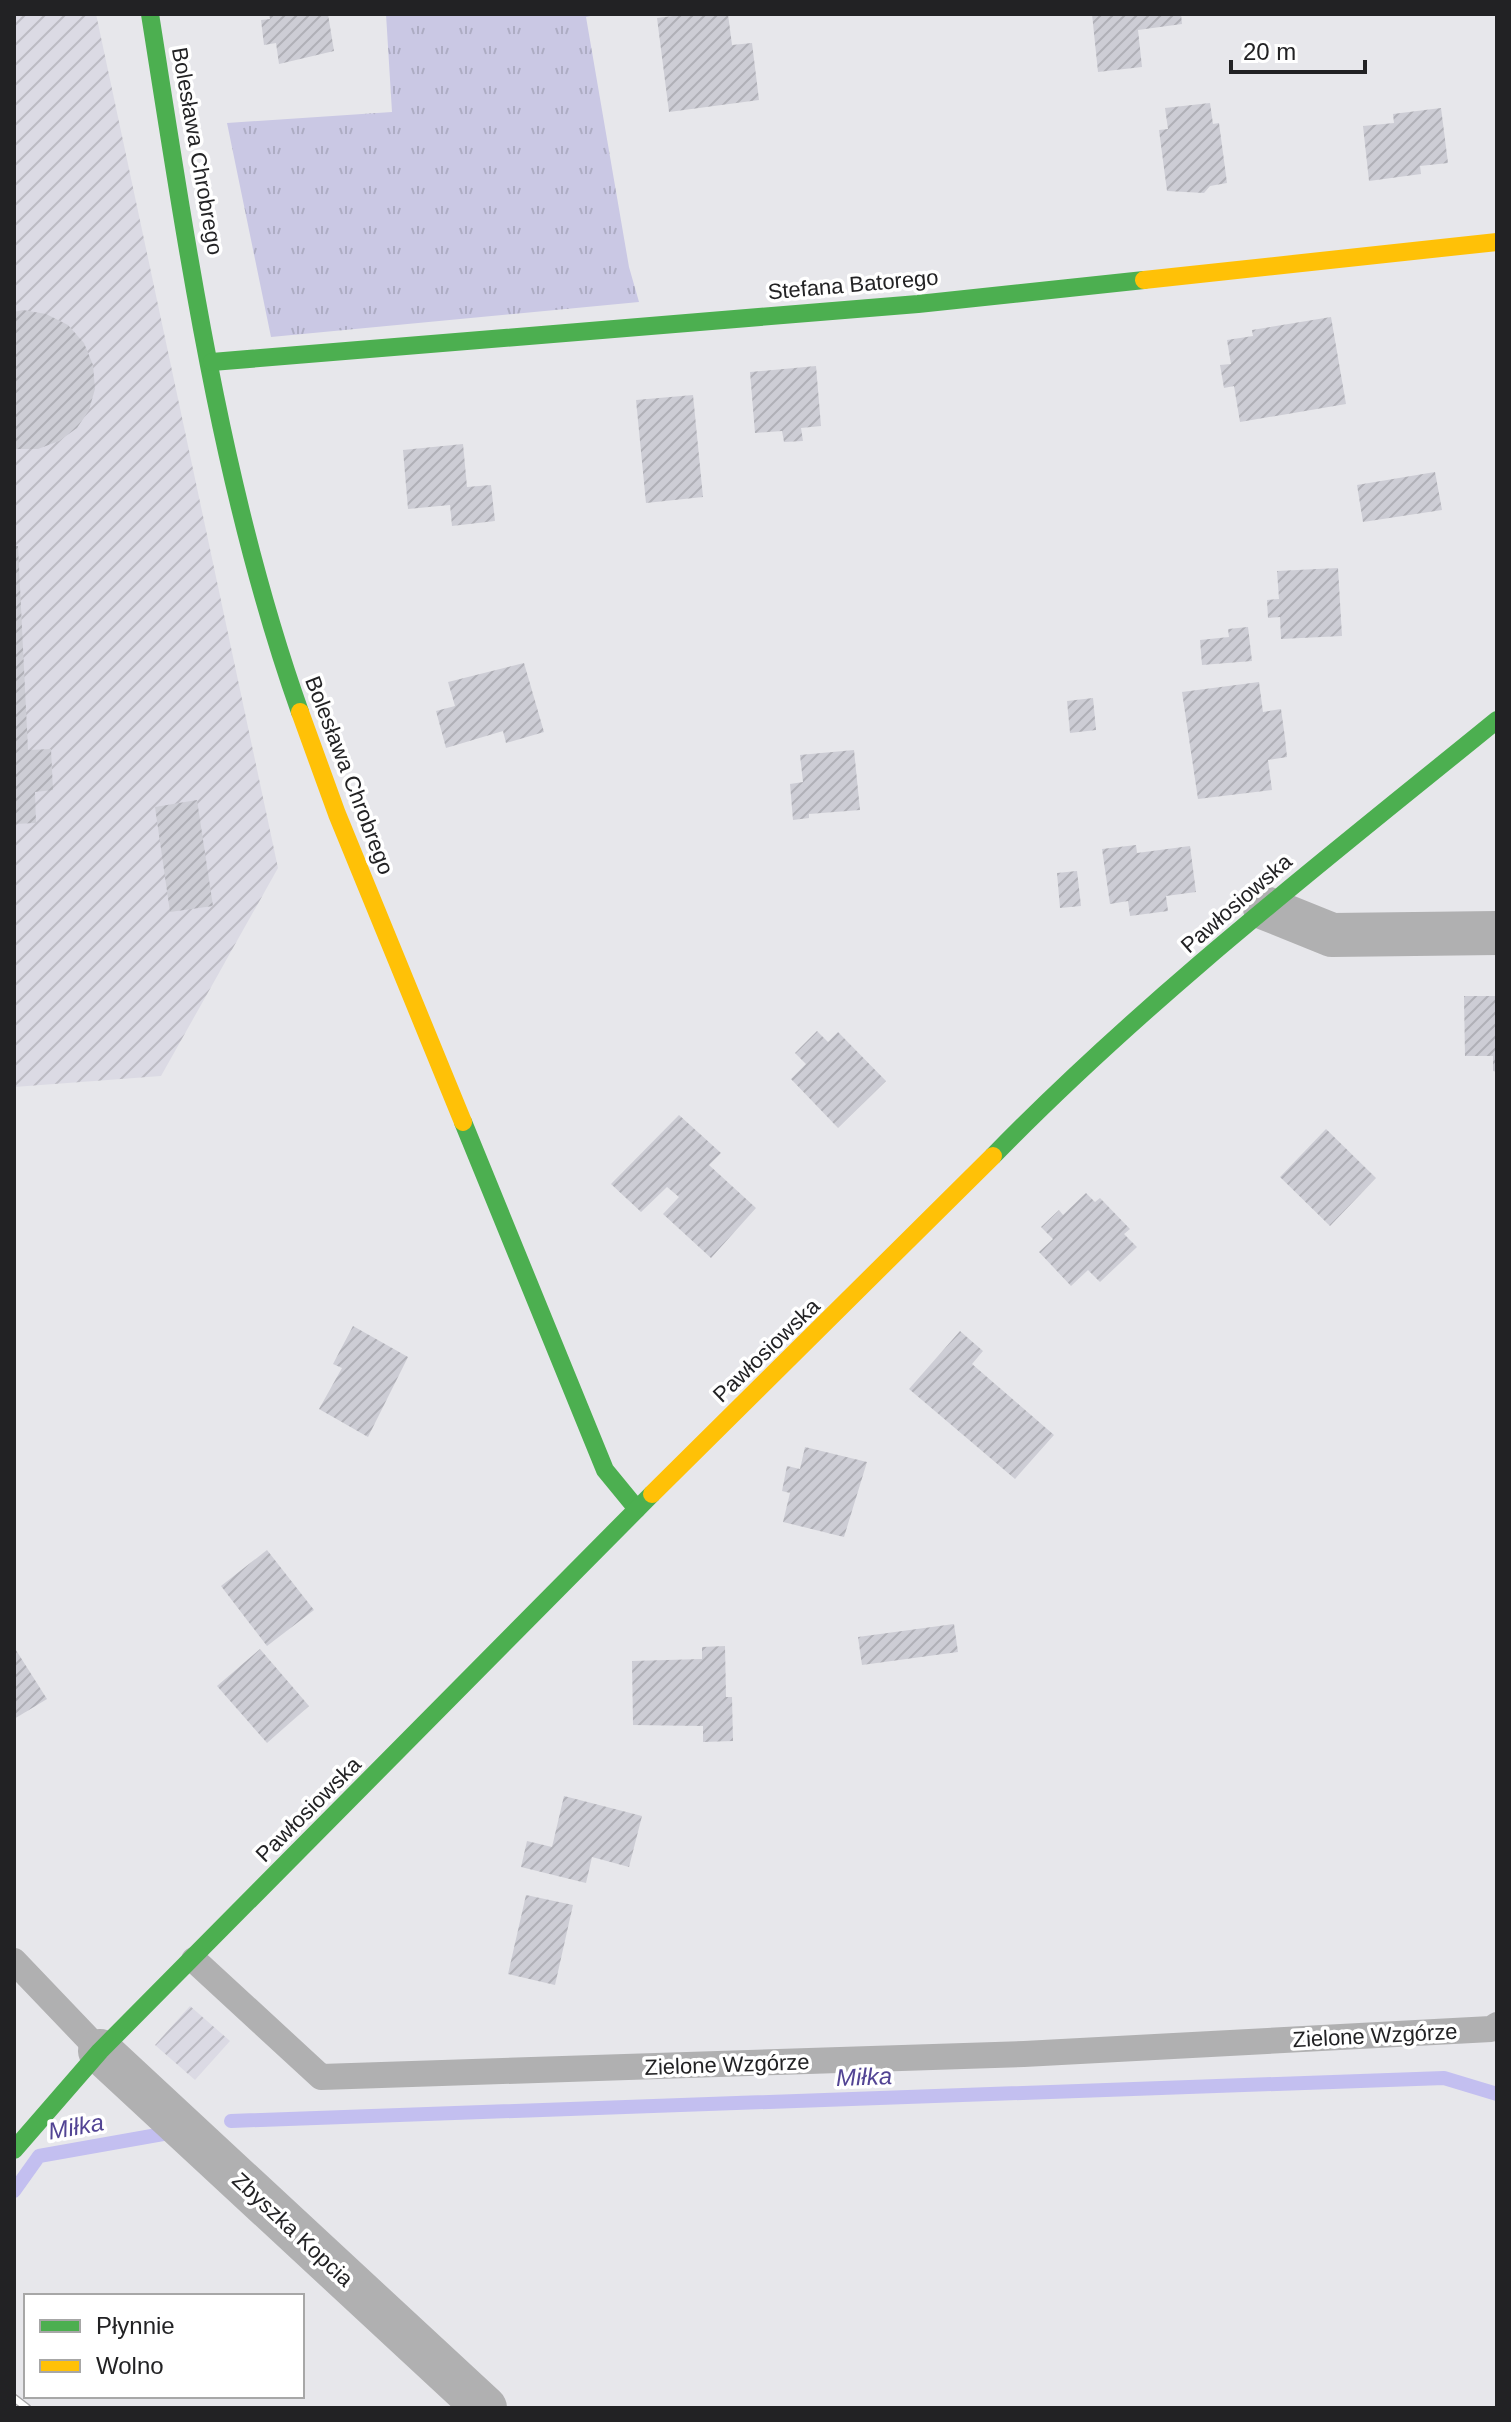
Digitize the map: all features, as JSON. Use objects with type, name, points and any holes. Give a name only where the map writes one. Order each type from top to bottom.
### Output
[{"type":"street","name":"Bolesława Chrobrego","points":[[150,14],[177,185],[269,624],[337,814],[605,1470],[637,1509]]},
{"type":"street","name":"Stefana Batorego","points":[[212,362],[918,304],[1497,242]]},
{"type":"street","name":"Pawłosiowska","points":[[14,2150],[100,2051],[194,1960],[637,1509],[900,1252],[1051,1097],[1265,908],[1497,720]]},
{"type":"street","points":[[1265,908],[1332,935],[1497,933]]},
{"type":"street","name":"Zbyszka Kopcia","points":[[100,2051],[485,2408]]},
{"type":"lane","name":"Zielone Wzgórze","points":[[194,1960],[321,2077],[1024,2054],[1491,2029],[1497,2025]]},
{"type":"lane","points":[[14,1961],[100,2051]]},
{"type":"shaded area","points":[[14,14],[96,14],[278,868],[161,1076],[14,1087]]},
{"type":"shaded area","points":[[190,2006],[230,2041],[195,2080],[155,2045]]},
{"type":"green space","points":[[386,14],[600,14],[586,17],[629,267],[639,302],[271,337],[227,123],[392,112]]},
{"type":"building","points":[[269,14],[328,14],[334,51],[279,64],[276,43],[264,45],[261,20],[270,19]]},
{"type":"building","points":[[728,14],[732,45],[752,43],[759,100],[669,112],[657,18]]},
{"type":"building","points":[[1092,14],[1181,14],[1182,24],[1138,30],[1142,67],[1098,72]]},
{"type":"building","points":[[1210,103],[1213,124],[1219,123],[1227,183],[1210,186],[1204,193],[1167,191],[1159,130],[1168,129],[1165,108]]},
{"type":"building","points":[[1441,108],[1448,163],[1420,166],[1421,174],[1369,181],[1363,126],[1394,123],[1393,114]]},
{"type":"building","points":[[23,310],[46,314],[68,325],[84,343],[93,365],[95,389],[89,410],[77,428],[59,441],[38,449],[14,449],[14,312]]},
{"type":"building","points":[[1331,317],[1346,404],[1240,422],[1234,386],[1224,388],[1220,365],[1231,364],[1227,340],[1253,336],[1252,330]]},
{"type":"building","points":[[816,366],[821,426],[801,428],[803,441],[784,442],[782,431],[755,433],[750,372]]},
{"type":"building","points":[[693,395],[703,497],[646,503],[636,400]]},
{"type":"building","points":[[463,444],[467,487],[491,485],[495,521],[452,526],[450,505],[408,509],[403,450]]},
{"type":"building","points":[[1435,472],[1442,510],[1363,522],[1357,485]]},
{"type":"building","points":[[14,546],[18,546],[28,750],[51,749],[53,790],[35,792],[36,823],[14,824]]},
{"type":"building","points":[[1338,568],[1342,636],[1281,639],[1280,617],[1268,618],[1267,600],[1279,599],[1277,571]]},
{"type":"building","points":[[1248,627],[1252,661],[1202,665],[1200,640],[1229,637],[1228,629]]},
{"type":"building","points":[[524,663],[544,732],[506,743],[503,731],[446,748],[436,711],[455,706],[448,682]]},
{"type":"building","points":[[1259,682],[1263,712],[1281,709],[1285,738],[1287,757],[1268,760],[1272,790],[1198,799],[1182,692]]},
{"type":"building","points":[[1093,698],[1096,730],[1070,733],[1067,701]]},
{"type":"building","points":[[854,750],[860,810],[809,814],[809,818],[793,820],[790,784],[803,782],[800,755]]},
{"type":"building","points":[[197,800],[213,906],[170,912],[155,807]]},
{"type":"building","points":[[1136,845],[1137,853],[1190,846],[1196,892],[1166,896],[1168,911],[1130,916],[1128,901],[1110,904],[1102,849]]},
{"type":"building","points":[[1077,871],[1081,906],[1060,908],[1057,873]]},
{"type":"building","points":[[1464,996],[1497,996],[1497,1072],[1493,1071],[1493,1056],[1465,1056]]},
{"type":"building","points":[[817,1031],[828,1042],[838,1032],[886,1081],[838,1128],[791,1079],[806,1064],[795,1053]]},
{"type":"building","points":[[679,1115],[721,1153],[709,1165],[756,1208],[711,1258],[663,1214],[679,1197],[667,1187],[641,1212],[611,1184]]},
{"type":"building","points":[[1326,1129],[1376,1178],[1330,1226],[1280,1177]]},
{"type":"building","points":[[1086,1193],[1095,1202],[1100,1198],[1130,1229],[1124,1234],[1137,1247],[1100,1282],[1088,1270],[1071,1286],[1039,1252],[1053,1239],[1041,1227],[1059,1210],[1063,1215]]},
{"type":"building","points":[[353,1326],[408,1357],[368,1437],[319,1409],[342,1368],[333,1364]]},
{"type":"building","points":[[960,1331],[983,1351],[972,1364],[1054,1435],[1015,1479],[909,1389]]},
{"type":"building","points":[[805,1447],[867,1462],[844,1537],[783,1522],[790,1493],[782,1491],[787,1466],[800,1469]]},
{"type":"building","points":[[267,1550],[314,1610],[267,1646],[221,1586]]},
{"type":"building","points":[[954,1624],[958,1652],[862,1665],[858,1637]]},
{"type":"building","points":[[725,1646],[726,1697],[732,1697],[733,1741],[703,1742],[703,1726],[633,1725],[632,1661],[702,1659],[702,1647]]},
{"type":"building","points":[[14,1647],[47,1699],[14,1719]]},
{"type":"building","points":[[260,1649],[309,1706],[267,1743],[217,1686]]},
{"type":"building","points":[[564,1796],[642,1816],[629,1867],[592,1857],[586,1883],[521,1867],[527,1841],[552,1847]]},
{"type":"building","points":[[526,1895],[573,1905],[555,1985],[508,1974]]},
{"type":"waterway","name":"Miłka","points":[[231,2121],[1444,2078],[1497,2094]]},
{"type":"waterway","name":"Miłka","points":[[14,2191],[39,2156],[163,2134]]},
{"type":"railway","points":[[14,2398],[27,2408]]},
{"type":"traffic: fast","points":[[150,14],[209,367],[248,542],[300,712]]},
{"type":"traffic: fast","points":[[212,362],[918,304],[1144,280]]},
{"type":"traffic: fast","points":[[993,1156],[1052,1097],[1175,985],[1497,720]]},
{"type":"traffic: fast","points":[[463,1122],[605,1470],[637,1509]]},
{"type":"traffic: fast","points":[[14,2150],[100,2051],[652,1494]]},
{"type":"traffic: slow","points":[[1144,280],[1497,242]]},
{"type":"traffic: slow","points":[[300,712],[337,814],[463,1122]]},
{"type":"traffic: slow","points":[[652,1494],[993,1156]]}]
